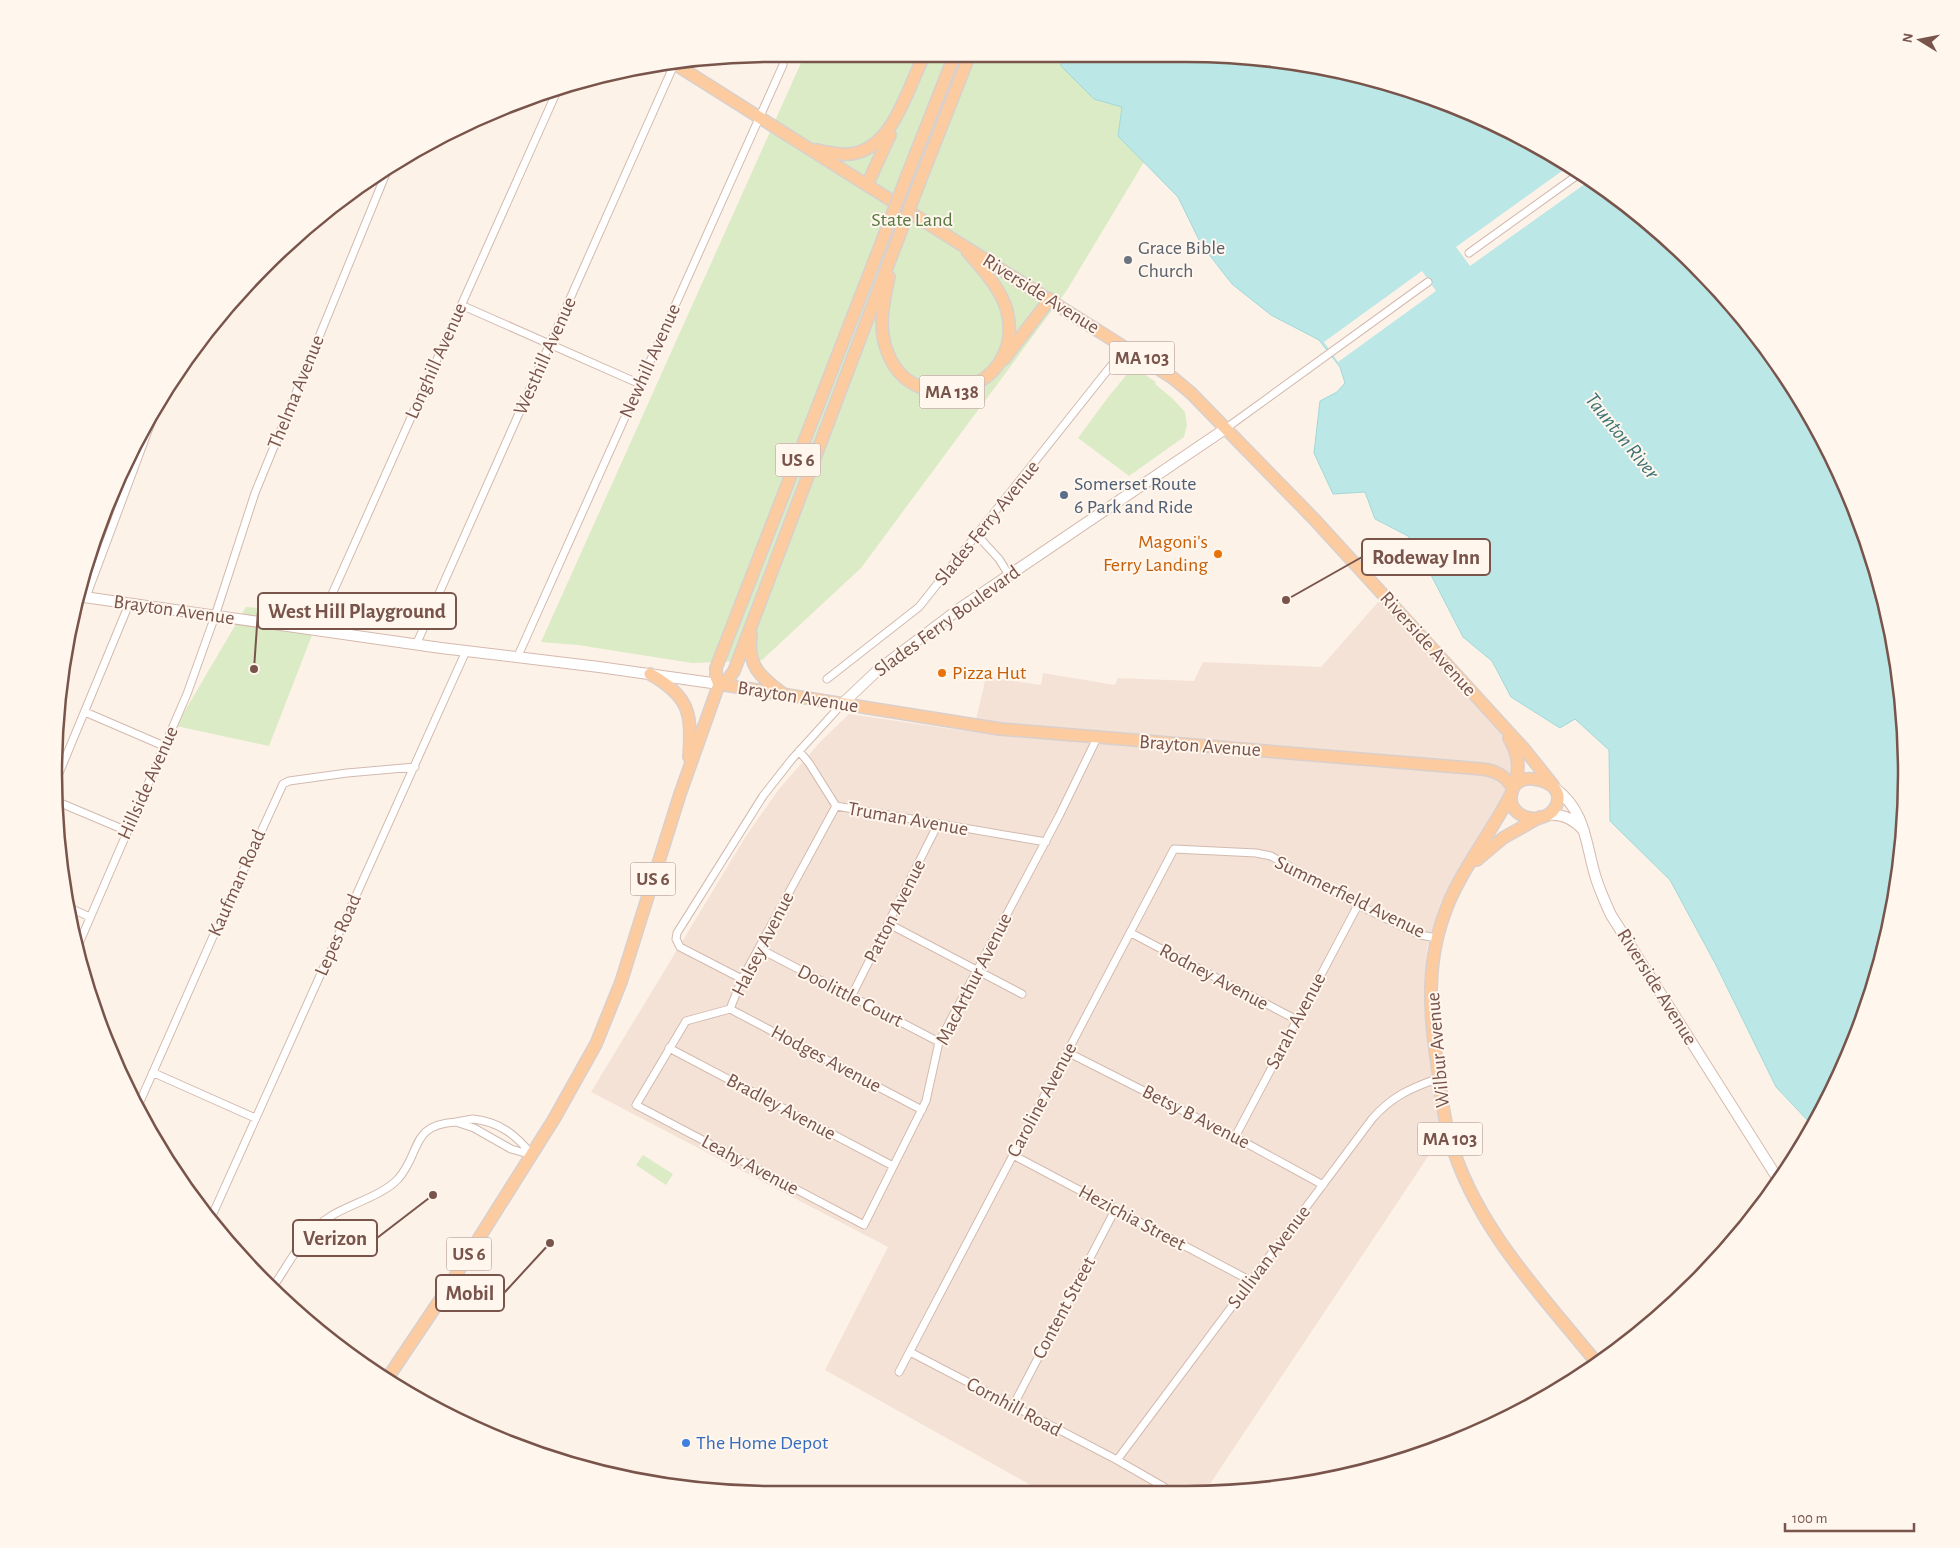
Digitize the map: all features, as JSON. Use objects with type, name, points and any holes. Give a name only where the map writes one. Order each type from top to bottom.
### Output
[{"type":"main road","name":"MA 138","points":[[809,148],[841,154],[852,154],[865,150],[875,144],[884,137],[921,62]]},
{"type":"main road","name":"US 6","points":[[719,684],[716,677],[718,664],[952,62]]},
{"type":"main road","name":"US 6","points":[[391,1373],[442,1298],[570,1094],[610,1014],[687,773],[719,684],[728,679],[734,671],[967,62]]},
{"type":"main road","name":"Riverside Avenue","points":[[683,69],[1126,347],[1173,378],[1191,393],[1224,429],[1314,519],[1525,750],[1554,787],[1566,797],[1577,812],[1597,884],[1611,915],[1775,1174]]},
{"type":"main road","points":[[867,185],[902,103]]},
{"type":"main road","name":"MA 138","points":[[896,244],[882,320],[886,348],[895,367],[907,378],[920,387],[944,392],[969,388],[983,380],[996,369],[1007,342],[1009,326],[1006,310],[996,288],[962,244]]},
{"type":"main road","points":[[996,369],[1050,299]]},
{"type":"main road","name":"Slades Ferry Boulevard","points":[[842,704],[897,655],[1009,575],[1224,429]]},
{"type":"main road","name":"Brayton Avenue","points":[[85,598],[466,652],[650,674],[1000,729],[1482,769],[1502,775],[1509,781],[1513,789]]},
{"type":"main road","points":[[755,615],[750,641],[753,663],[761,676],[786,695]]},
{"type":"main road","points":[[650,674],[677,692],[686,709],[690,729],[687,773]]},
{"type":"main road","name":"Riverside Avenue","points":[[1504,729],[1511,740],[1518,758],[1519,769],[1513,789]]},
{"type":"main road","points":[[1544,816],[1555,808],[1558,801],[1554,787],[1544,781],[1529,778],[1521,780],[1513,789],[1512,803],[1517,812],[1528,817],[1544,816],[1558,814],[1568,817],[1584,832]]},
{"type":"main road","name":"Wilbur Avenue","points":[[1513,789],[1445,910],[1436,938],[1432,973],[1432,1010],[1439,1078],[1450,1140],[1477,1204],[1501,1244],[1592,1358]]},
{"type":"main road","name":"Wilbur Avenue","points":[[1463,877],[1481,856],[1495,844],[1544,816]]},
{"type":"street","name":"Newhill Avenue","points":[[517,658],[783,65]]},
{"type":"street","name":"Westhill Avenue","points":[[416,645],[671,70]]},
{"type":"street","name":"Longhill Avenue","points":[[316,630],[553,98]]},
{"type":"street","points":[[1469,253],[1574,178]]},
{"type":"street","name":"Thelma Avenue","points":[[215,616],[255,493],[384,179]]},
{"type":"street","points":[[1224,429],[1428,282]]},
{"type":"street","points":[[461,305],[640,384]]},
{"type":"street","name":"Slades Ferry Avenue","points":[[827,678],[919,607],[1126,347]]},
{"type":"street","points":[[95,561],[136,459]]},
{"type":"street","points":[[977,535],[999,559],[1009,575]]},
{"type":"street","points":[[62,766],[129,604]]},
{"type":"street","name":"Hillside Avenue","points":[[82,937],[187,694],[215,616]]},
{"type":"street","name":"Lepes Road","points":[[214,1212],[466,652]]},
{"type":"street","name":"Slades Ferry Boulevard","points":[[742,979],[682,948],[677,942],[676,935],[763,796],[842,704]]},
{"type":"street","points":[[85,712],[164,746]]},
{"type":"street","name":"MacArthur Avenue","points":[[864,1224],[926,1101],[939,1042],[1046,842],[1097,738]]},
{"type":"street","name":"Truman Avenue","points":[[799,752],[809,763],[836,806],[1046,842]]},
{"type":"street","name":"Kaufman Road","points":[[141,1099],[211,940],[283,784],[290,781],[347,772],[415,767]]},
{"type":"street","points":[[63,804],[127,831]]},
{"type":"street","name":"Halsey Avenue","points":[[636,1105],[686,1021],[730,1009],[742,979],[760,950],[836,806]]},
{"type":"street","name":"Patton Avenue","points":[[851,997],[938,824]]},
{"type":"street","name":"Summerfield Avenue","points":[[1174,849],[1256,853],[1271,856],[1358,905],[1420,935],[1436,938]]},
{"type":"street","name":"Caroline Avenue","points":[[899,1372],[1174,849]]},
{"type":"street","name":"Sarah Avenue","points":[[1235,1137],[1358,905]]},
{"type":"street","points":[[76,911],[90,917]]},
{"type":"street","points":[[889,924],[1022,994]]},
{"type":"street","name":"Rodney Avenue","points":[[1131,933],[1297,1020]]},
{"type":"street","name":"Doolittle Court","points":[[760,950],[939,1042]]},
{"type":"street","name":"Hodges Avenue","points":[[730,1009],[922,1110]]},
{"type":"street","name":"Bradley Avenue","points":[[669,1048],[894,1166]]},
{"type":"street","name":"Betsy B Avenue","points":[[1067,1052],[1235,1137],[1323,1185]]},
{"type":"street","points":[[154,1073],[255,1118]]},
{"type":"street","name":"Sullivan Avenue","points":[[1117,1460],[1381,1108],[1408,1089],[1439,1078]]},
{"type":"street","name":"Leahy Avenue","points":[[636,1105],[864,1224]]},
{"type":"street","points":[[276,1282],[304,1239],[317,1225],[388,1187],[398,1179],[419,1139],[428,1128],[440,1123],[473,1118],[494,1124],[518,1138],[532,1155]]},
{"type":"street","points":[[456,1122],[474,1128],[512,1150],[532,1155]]},
{"type":"street","name":"Hezichia Street","points":[[1013,1155],[1251,1280]]},
{"type":"street","name":"Content Street","points":[[1013,1406],[1115,1210]]},
{"type":"street","name":"Cornhill Road","points":[[910,1352],[1117,1460],[1162,1486]]},
{"type":"shaded area","points":[[1379,601],[1508,742],[1513,755],[1513,769],[1506,794],[1440,904],[1427,948],[1424,1008],[1441,1137],[1209,1485],[1032,1486],[825,1370],[888,1247],[591,1092],[746,836],[779,789],[821,741],[849,714],[973,732],[986,677],[1041,685],[1043,673],[1115,685],[1118,678],[1194,681],[1203,662],[1321,667]]},
{"type":"green space","name":"State Land","points":[[801,62],[1061,62],[1061,66],[1094,99],[1122,107],[1118,136],[1144,162],[1067,290],[861,568],[762,660],[692,663],[578,645],[541,642]]},
{"type":"green space","points":[[1133,367],[1156,382],[1155,384],[1173,399],[1185,412],[1187,425],[1184,437],[1129,476],[1078,438]]},
{"type":"green space","points":[[246,607],[321,612],[269,746],[176,726]]},
{"type":"green space","points":[[643,1155],[673,1174],[666,1185],[636,1165]]},
{"type":"water","name":"Taunton River","points":[[1061,62],[1186,62],[1233,64],[1279,69],[1325,76],[1370,87],[1415,100],[1458,117],[1501,136],[1581,182],[1655,239],[1721,305],[1778,379],[1824,459],[1860,545],[1884,635],[1896,727],[1898,774],[1896,821],[1891,867],[1884,913],[1873,958],[1860,1003],[1843,1046],[1824,1089],[1807,1120],[1776,1087],[1716,965],[1670,880],[1610,821],[1609,750],[1575,719],[1560,728],[1511,697],[1492,661],[1463,637],[1430,573],[1408,536],[1375,519],[1365,492],[1333,494],[1314,453],[1320,401],[1337,392],[1345,383],[1340,367],[1319,340],[1271,315],[1232,284],[1201,244],[1178,197],[1118,136],[1122,107],[1094,99],[1061,66]]},
{"type":"pier","points":[[1563,171],[1584,184],[1470,266],[1456,247]]},
{"type":"pier","points":[[1422,271],[1436,291],[1338,362],[1324,342]]},
{"type":"place","name":"Grace Bible Church","points":[[1128,260]]},
{"type":"place","name":"Somerset Route 6 Park and Ride","points":[[1064,495]]},
{"type":"place","name":"Magoni's Ferry Landing","points":[[1218,554]]},
{"type":"place","name":"Rodeway Inn","points":[[1286,600]]},
{"type":"place","name":"West Hill Playground","points":[[254,669]]},
{"type":"place","name":"Pizza Hut","points":[[942,673]]},
{"type":"place","name":"Verizon","points":[[433,1195]]},
{"type":"place","name":"Mobil","points":[[550,1243]]},
{"type":"place","name":"The Home Depot","points":[[686,1443]]}]
